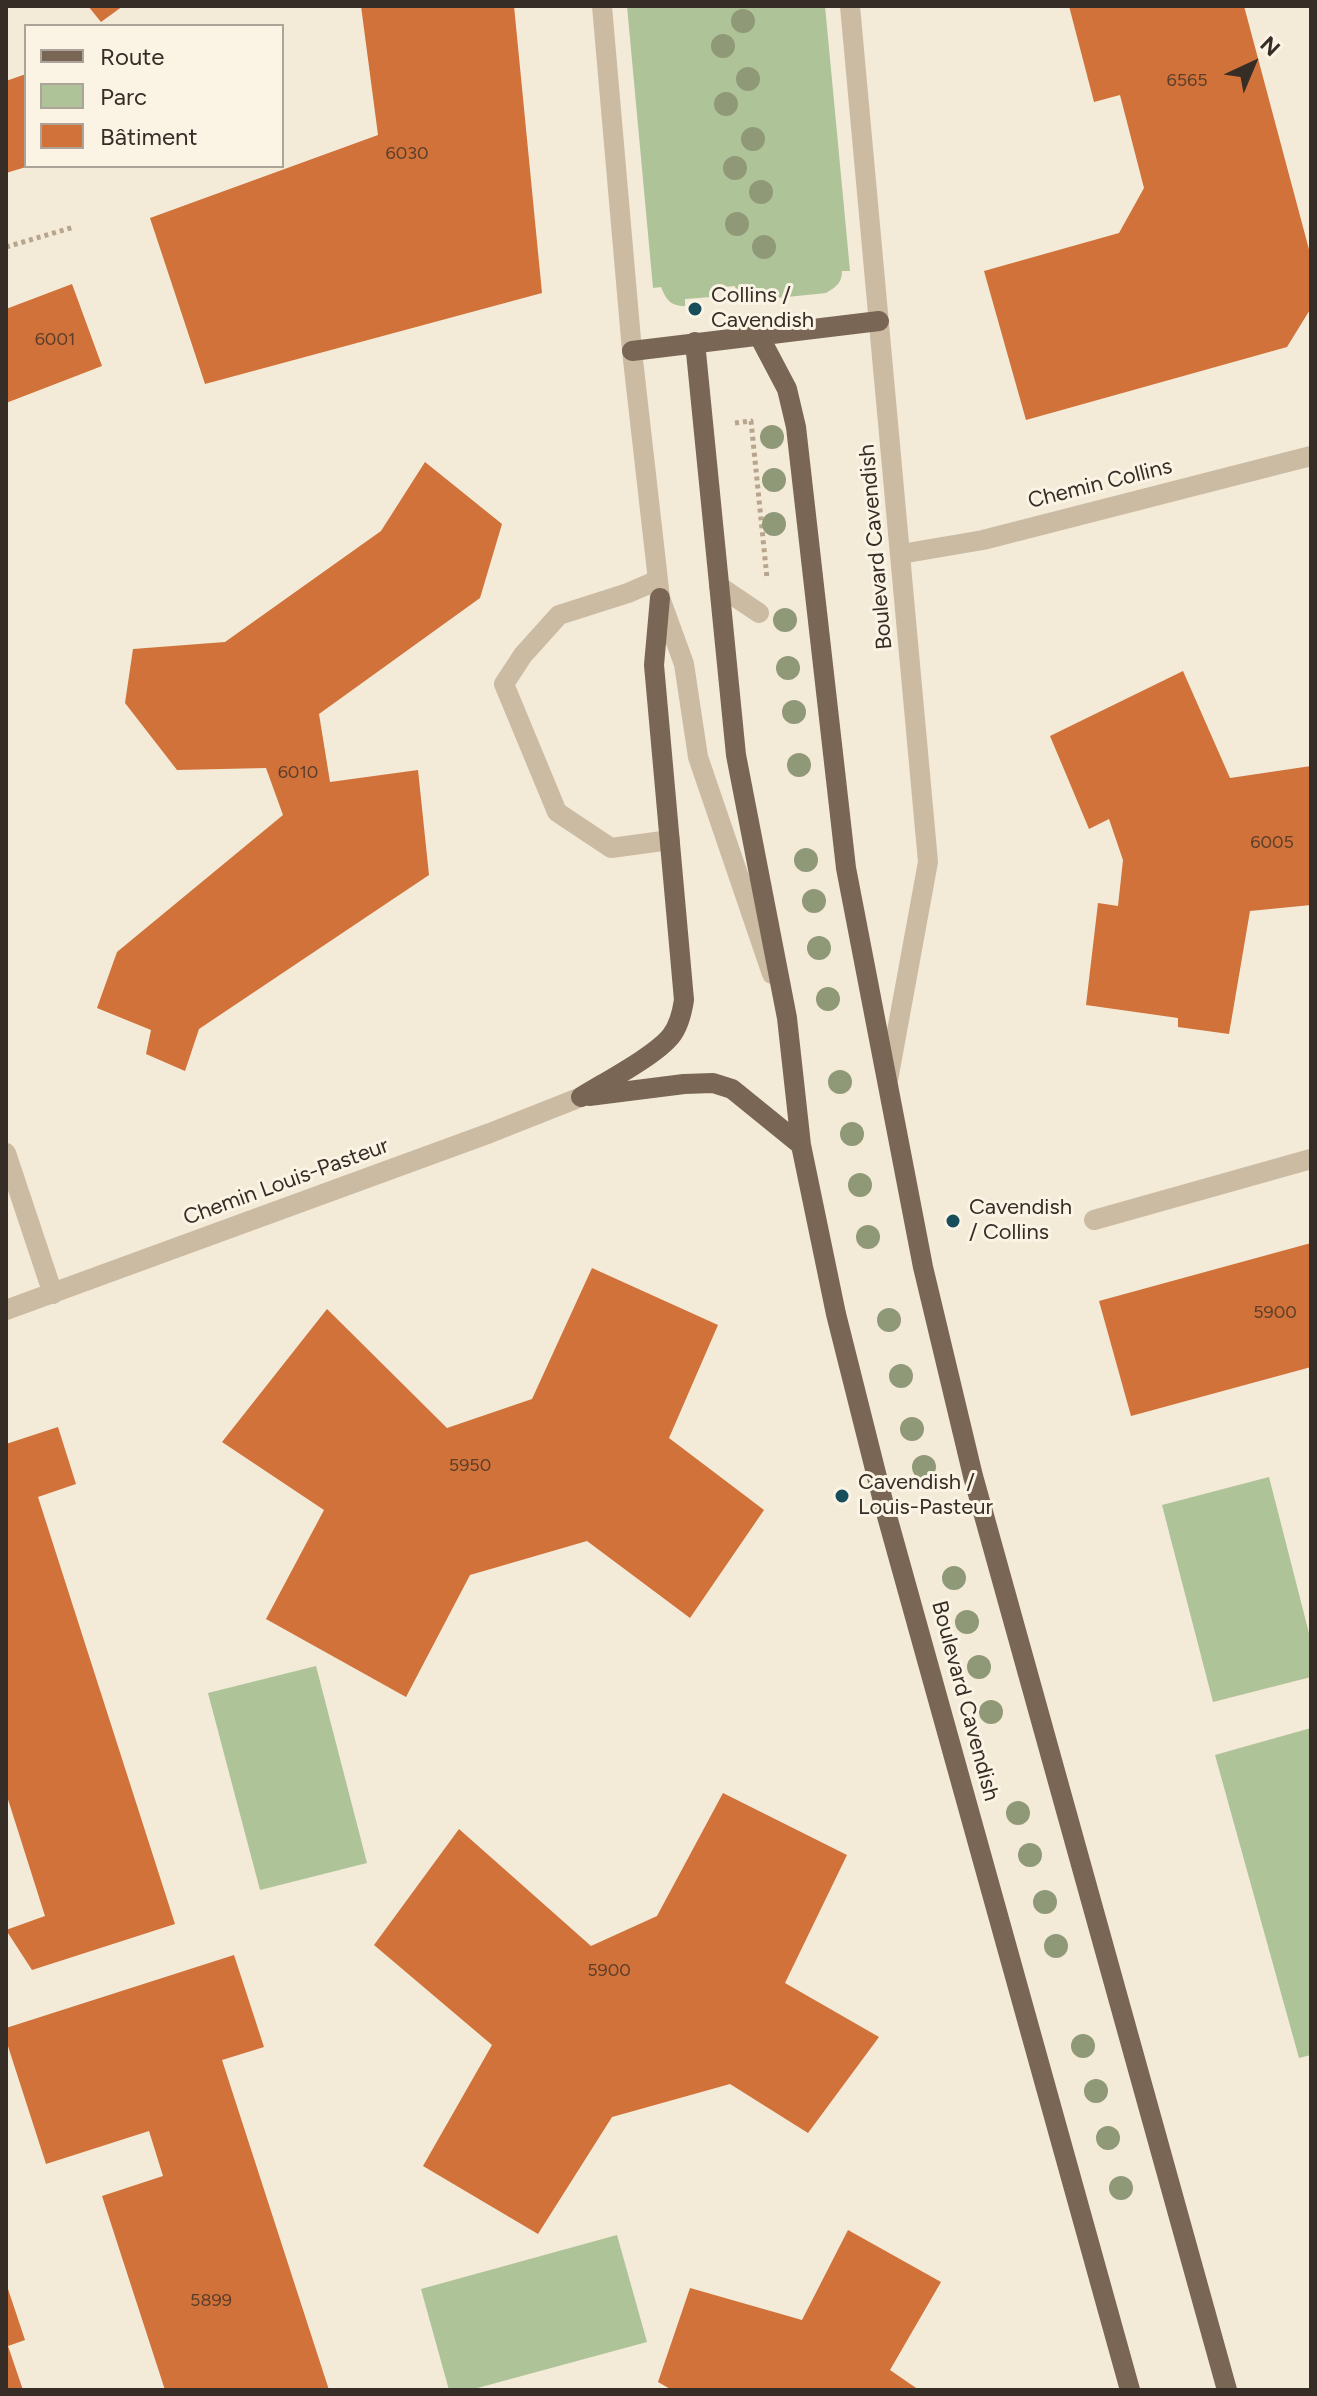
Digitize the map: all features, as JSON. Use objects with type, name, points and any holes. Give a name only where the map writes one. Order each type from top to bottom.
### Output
[{"type":"main road","points":[[632,351],[879,321]]},
{"type":"main road","name":"Boulevard Cavendish","points":[[758,334],[787,389],[796,427],[846,868],[923,1267],[969,1460],[1227,2390]]},
{"type":"main road","name":"Boulevard Cavendish","points":[[695,342],[736,755],[787,1018],[801,1145],[836,1314],[860,1414],[1130,2390]]},
{"type":"main road","points":[[581,1097],[659,1048],[672,1035],[681,1018],[684,1000],[654,665],[659,589]]},
{"type":"main road","points":[[581,1097],[713,1083],[732,1089],[801,1145]]},
{"type":"street","name":"Boulevard Cavendish","points":[[602,6],[632,351],[659,589],[684,664],[698,757],[787,1018]]},
{"type":"street","name":"Boulevard Cavendish","points":[[850,6],[928,862],[888,1080]]},
{"type":"street","name":"Chemin Collins","points":[[901,554],[983,540],[1311,456]]},
{"type":"street","points":[[719,586],[759,613]]},
{"type":"street","points":[[659,589],[628,593],[559,615],[523,655],[504,684],[557,812],[611,848],[670,840]]},
{"type":"street","name":"Chemin Louis-Pasteur","points":[[6,1310],[581,1097]]},
{"type":"street","points":[[6,1153],[53,1294]]},
{"type":"street","points":[[1094,1220],[1311,1159]]},
{"type":"path","points":[[6,247],[74,227]]},
{"type":"path","points":[[730,423],[751,421],[767,581]]},
{"type":"green space","points":[[627,6],[825,6],[850,271],[842,271],[840,282],[833,289],[826,293],[738,302],[735,286],[712,288],[711,297],[685,299],[685,306],[669,301],[661,287],[653,288]]},
{"type":"green space","points":[[1269,1477],[1311,1641],[1311,1677],[1213,1702],[1162,1505]]},
{"type":"green space","points":[[316,1666],[367,1863],[260,1890],[208,1693]]},
{"type":"green space","points":[[1311,1728],[1311,2055],[1299,2058],[1215,1755]]},
{"type":"green space","points":[[617,2235],[647,2342],[470,2390],[449,2390],[421,2289]]},
{"type":"building","points":[[88,6],[123,6],[101,22]]},
{"type":"building","points":[[361,6],[514,6],[542,293],[205,384],[150,218],[378,135]]},
{"type":"building","points":[[1069,6],[1244,6],[1311,257],[1311,308],[1287,347],[1026,420],[984,271],[1119,233],[1144,188],[1120,95],[1094,102]]},
{"type":"building","points":[[24,75],[24,168],[6,173],[6,81]]},
{"type":"building","points":[[72,284],[102,366],[6,403],[6,309]]},
{"type":"building","points":[[425,462],[502,524],[480,598],[319,714],[330,782],[418,770],[429,875],[199,1029],[185,1071],[146,1054],[151,1030],[97,1008],[117,952],[283,815],[266,768],[177,770],[125,703],[133,649],[225,642],[381,531]]},
{"type":"building","points":[[1183,671],[1230,778],[1311,766],[1311,905],[1250,911],[1229,1034],[1178,1027],[1178,1018],[1086,1005],[1098,903],[1118,906],[1123,860],[1109,819],[1089,829],[1050,736]]},
{"type":"building","points":[[1311,1243],[1311,1367],[1131,1416],[1099,1301]]},
{"type":"building","points":[[592,1268],[718,1325],[669,1438],[764,1510],[690,1618],[587,1541],[470,1575],[406,1697],[266,1619],[324,1510],[222,1442],[327,1309],[447,1428],[532,1399]]},
{"type":"building","points":[[58,1427],[76,1484],[38,1497],[175,1924],[32,1970],[6,1930],[45,1916],[6,1793],[6,1444]]},
{"type":"building","points":[[723,1793],[847,1855],[785,1983],[879,2037],[808,2133],[730,2084],[612,2117],[538,2234],[423,2166],[492,2045],[374,1945],[459,1829],[591,1946],[657,1916]]},
{"type":"building","points":[[234,1955],[264,2047],[222,2060],[329,2390],[165,2390],[102,2196],[163,2176],[149,2131],[46,2164],[6,2040],[6,2028]]},
{"type":"building","points":[[848,2230],[941,2282],[890,2370],[919,2390],[672,2390],[658,2382],[690,2288],[802,2320]]},
{"type":"building","points":[[6,2283],[25,2340],[8,2346],[23,2390],[6,2390]]},
{"type":"place","name":"Collins / Cavendish","points":[[695,309]]},
{"type":"place","name":"Cavendish / Collins","points":[[953,1221]]},
{"type":"place","name":"Cavendish / Louis-Pasteur","points":[[842,1496]]}]
